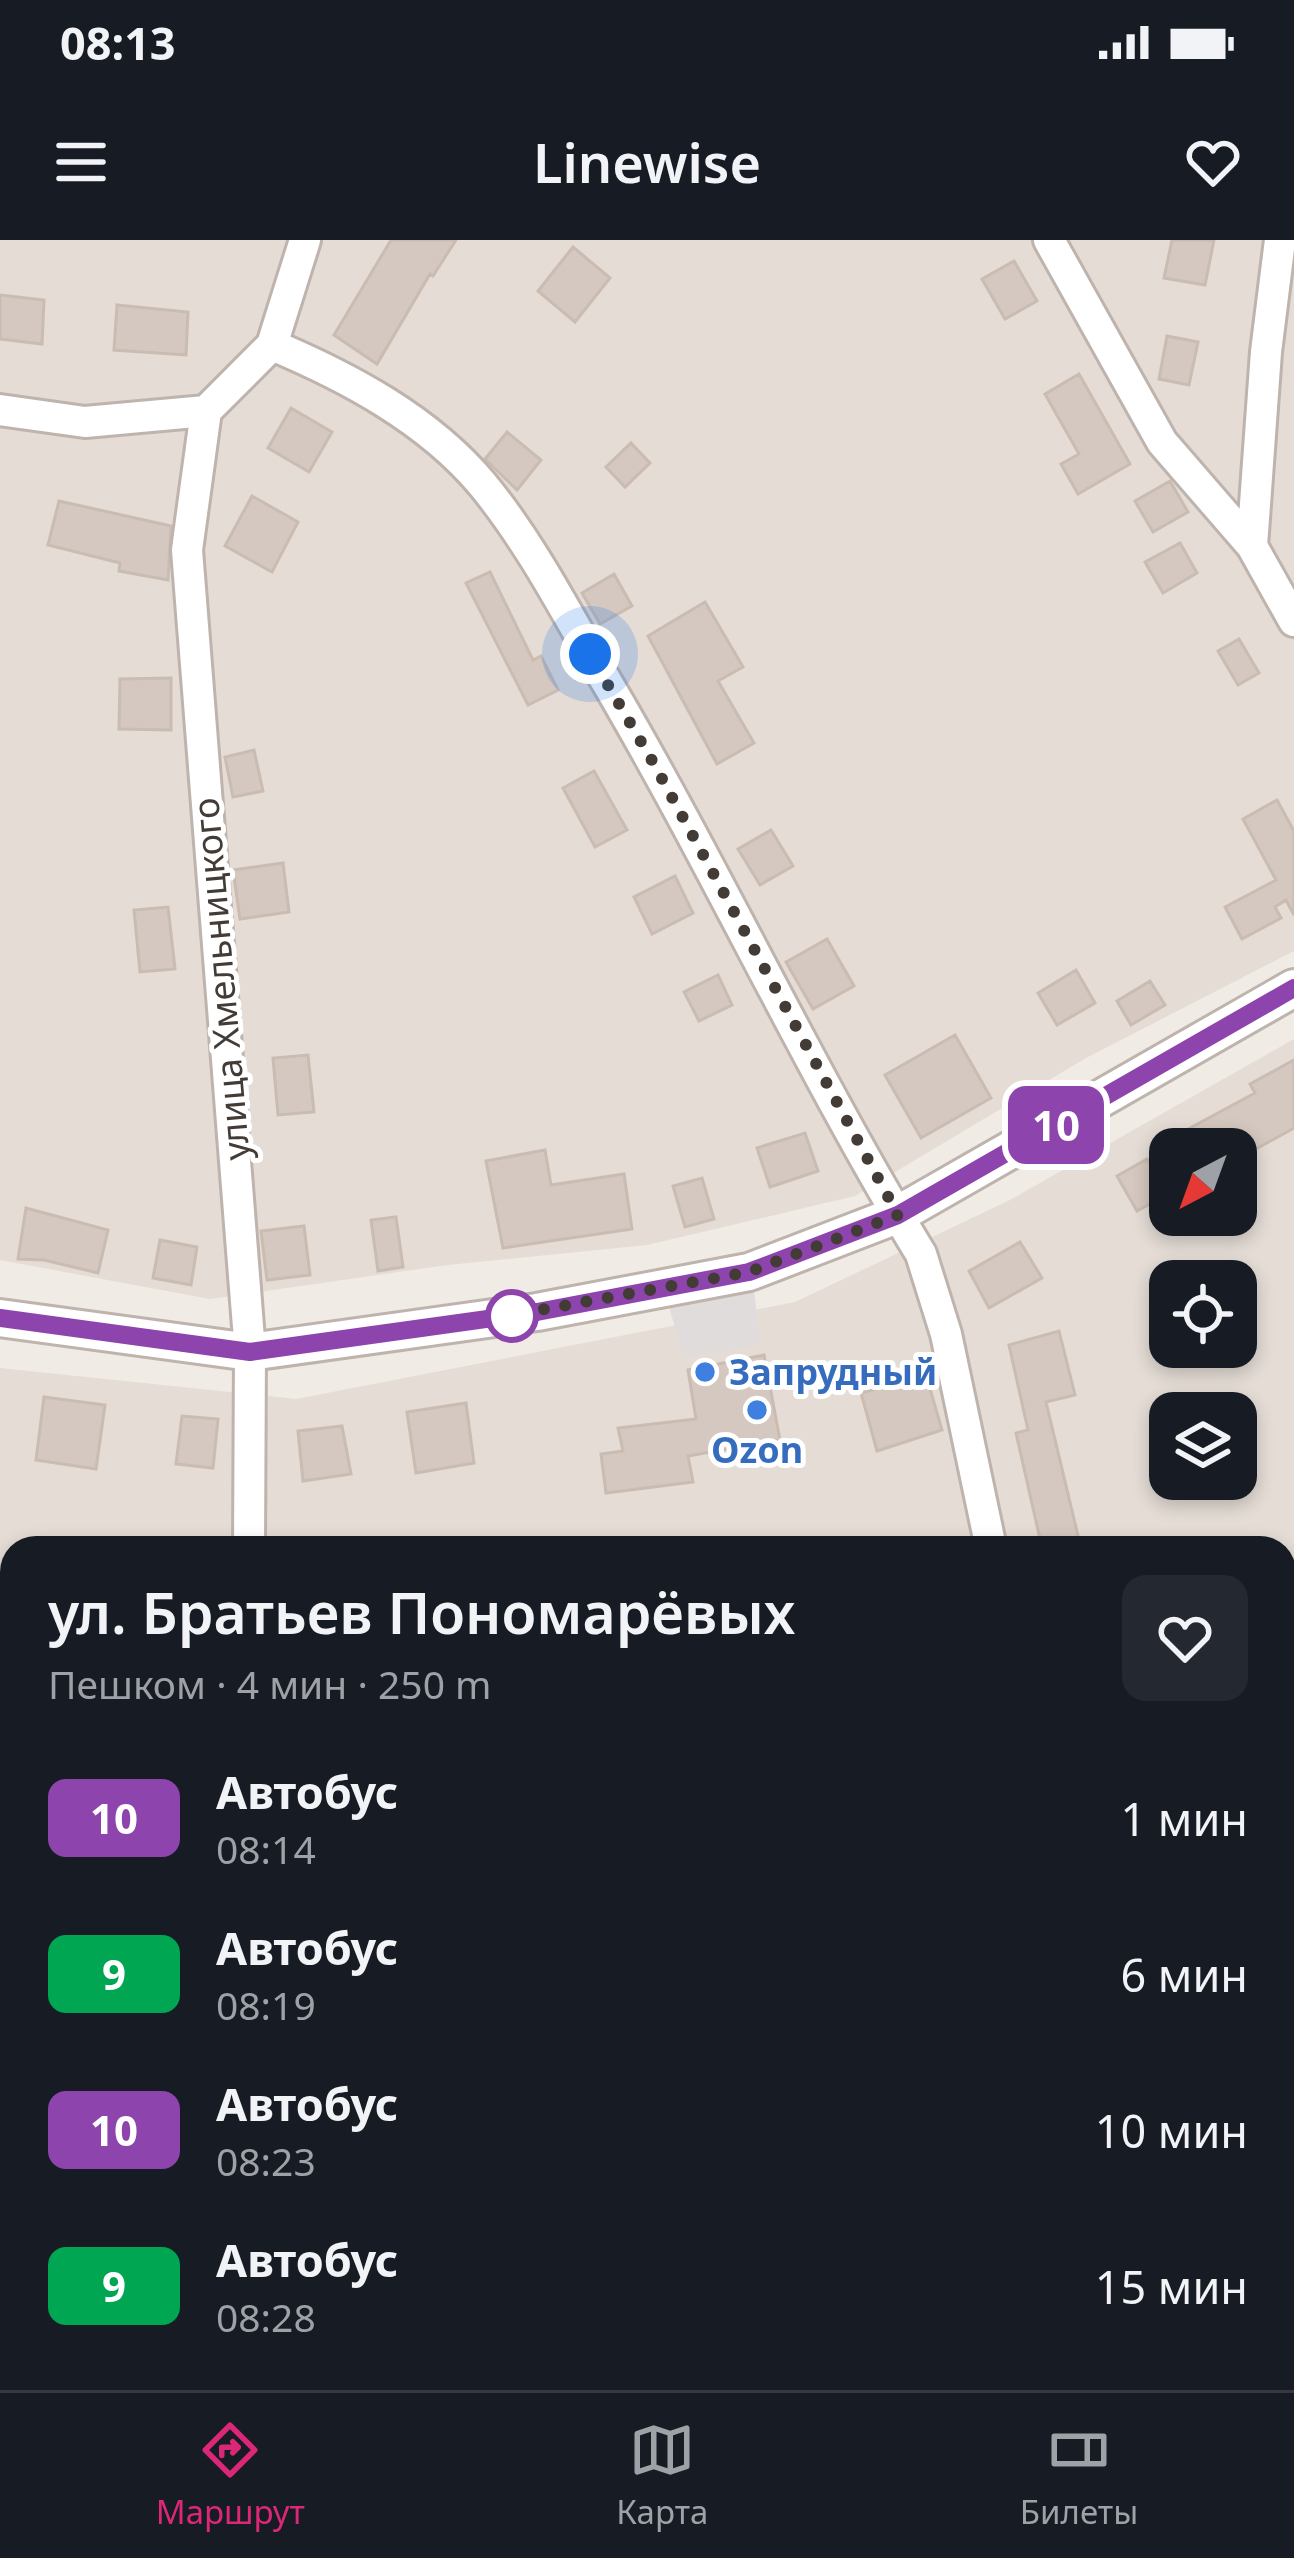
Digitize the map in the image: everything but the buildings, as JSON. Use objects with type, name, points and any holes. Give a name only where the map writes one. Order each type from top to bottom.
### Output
[{"type":"street","points":[[0,410],[85,422],[206,411],[272,345],[305,240]]},
{"type":"street","points":[[1048,240],[1162,442],[1252,546],[1294,621]]},
{"type":"street","points":[[1252,546],[1266,352],[1280,240]]},
{"type":"street","points":[[272,345],[338,373],[416,424],[481,482],[526,544],[654,764],[921,1254],[946,1334],[988,1536]]},
{"type":"street","name":"улица Хмельницкого","points":[[206,411],[187,550],[250,1352],[249,1536]]},
{"type":"street","points":[[0,1318],[250,1352],[537,1312],[749,1272],[898,1215],[1294,988]]},
{"type":"shaded area","points":[[0,240],[1294,240],[1294,951],[1086,1058],[855,1196],[647,1245],[447,1265],[210,1299],[0,1260]]},
{"type":"shaded area","points":[[1294,1039],[1294,1536],[0,1536],[0,1368],[296,1399],[795,1302],[1010,1200]]},
{"type":"shaded area","points":[[754,1290],[760,1344],[684,1358],[669,1307]]},
{"type":"bus line","name":"10","points":[[0,1318],[250,1352],[537,1312],[749,1272],[898,1215],[1294,988]]},
{"type":"place","name":"Запрудный","points":[[705,1372]]},
{"type":"place","name":"Ozon","points":[[757,1410]]},
{"type":"route","points":[[512,1316],[496,1318],[749,1272],[898,1215],[590,654]]}]
